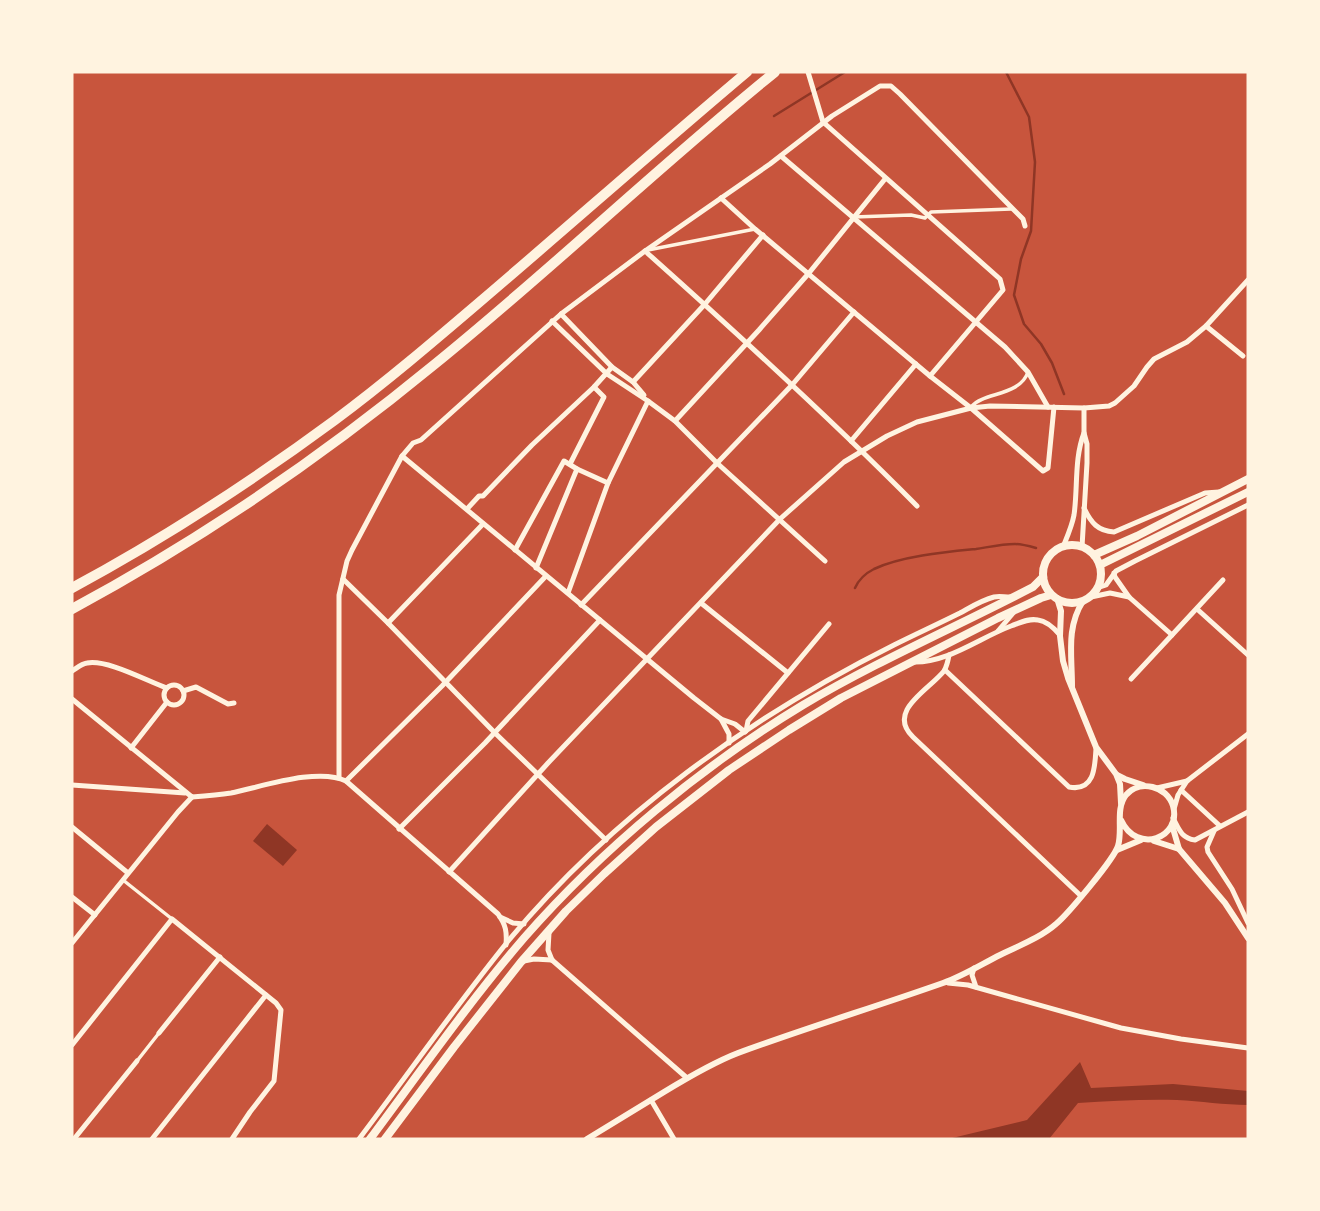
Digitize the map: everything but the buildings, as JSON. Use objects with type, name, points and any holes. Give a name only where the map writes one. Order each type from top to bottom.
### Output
[{"type":"highway","points":[[72,588],[107,570],[246,483],[335,420],[419,354],[747,72]]},
{"type":"highway","points":[[72,609],[115,586],[262,495],[434,365],[775,72]]},
{"type":"main road","points":[[1094,555],[1248,479]]},
{"type":"main road","points":[[1100,565],[1248,492]]},
{"type":"main road","points":[[385,1139],[521,962],[604,874],[648,834],[729,770],[841,698],[1041,598],[1054,597],[1069,603],[1087,599],[1100,587],[1100,565],[1094,555],[1082,547],[1072,545],[1054,551],[1044,568],[1043,578],[1054,597]]},
{"type":"main road","points":[[370,1139],[500,966],[600,859],[636,828],[703,773],[802,706],[879,663],[1033,587],[1043,578]]},
{"type":"street","points":[[808,72],[823,122],[1000,279],[1003,290],[930,376]]},
{"type":"street","points":[[339,778],[339,595],[352,550],[402,456],[413,443],[421,440],[552,321],[645,251],[781,156],[823,122],[880,86],[891,86],[900,94],[1023,219],[1025,226]]},
{"type":"street","points":[[721,198],[1043,471],[1048,468],[1051,407],[1028,372],[1005,347],[781,156]]},
{"type":"street","points":[[675,422],[809,273],[885,179]]},
{"type":"street","points":[[853,217],[911,215],[925,218],[931,212],[1013,209]]},
{"type":"street","points":[[645,251],[755,229]]},
{"type":"street","points":[[634,382],[763,235]]},
{"type":"street","points":[[645,251],[748,343],[918,506]]},
{"type":"street","points":[[449,872],[538,774],[780,519],[844,462],[861,450],[917,422],[971,408],[1110,406],[1134,386],[1154,359],[1187,342],[1206,326],[1248,280]]},
{"type":"street","points":[[581,605],[792,385],[855,312]]},
{"type":"street","points":[[561,314],[612,367],[634,382],[648,401]]},
{"type":"street","points":[[552,321],[607,374],[675,422],[825,561]]},
{"type":"street","points":[[1206,326],[1243,356]]},
{"type":"street","points":[[851,440],[916,364]]},
{"type":"street","points":[[467,509],[612,367]]},
{"type":"street","points":[[971,408],[976,402],[1016,387],[1027,377],[1028,372]]},
{"type":"street","points":[[570,464],[604,397],[594,387]]},
{"type":"street","points":[[568,593],[608,483],[648,401]]},
{"type":"street","points":[[1082,547],[1087,444],[1084,408]]},
{"type":"street","points":[[1063,547],[1073,518],[1080,443],[1084,433]]},
{"type":"street","points":[[402,456],[721,719],[745,731]]},
{"type":"street","points":[[515,550],[564,461],[608,483]]},
{"type":"street","points":[[537,568],[577,469]]},
{"type":"street","points":[[1084,508],[1097,528],[1114,532],[1205,493],[1222,492]]},
{"type":"street","points":[[1100,587],[1106,585],[1114,573],[1143,556],[1248,505]]},
{"type":"street","points":[[388,623],[483,524]]},
{"type":"street","points":[[1114,573],[1129,597],[1172,635]]},
{"type":"street","points":[[346,781],[546,576]]},
{"type":"street","points":[[343,579],[494,732],[606,840]]},
{"type":"street","points":[[1131,679],[1223,580]]},
{"type":"street","points":[[1073,688],[1073,622],[1087,599],[1110,593],[1129,597]]},
{"type":"street","points":[[359,1139],[506,945],[543,902],[606,840],[653,800],[745,731],[809,691],[979,603],[996,597],[1013,597]]},
{"type":"street","points":[[587,1139],[687,1078],[735,1054],[945,982],[974,968],[1054,926],[1081,896],[1117,850],[1121,834],[1120,784],[1096,747],[1068,678],[1060,636],[1060,611],[1054,597]]},
{"type":"street","points":[[701,603],[788,673]]},
{"type":"street","points":[[1197,609],[1248,655]]},
{"type":"street","points":[[998,631],[1016,610]]},
{"type":"street","points":[[910,662],[927,663],[1029,619],[1040,620],[1054,628],[1060,636]]},
{"type":"street","points":[[399,829],[600,620]]},
{"type":"street","points":[[745,731],[748,721],[829,624]]},
{"type":"street","points":[[949,655],[945,670],[907,709],[905,727],[1081,896]]},
{"type":"street","points":[[72,671],[81,664],[90,662],[105,664],[167,688]]},
{"type":"street","points":[[945,670],[1069,787],[1082,786],[1092,778],[1096,747]]},
{"type":"street","points":[[173,685],[183,691],[184,697],[180,703],[174,705],[164,698],[164,692],[173,685]]},
{"type":"street","points":[[183,691],[196,687],[228,704],[234,703]]},
{"type":"street","points":[[72,699],[192,797],[219,795],[318,776],[346,781],[498,915],[504,922],[506,945]]},
{"type":"street","points":[[131,748],[167,702]]},
{"type":"street","points":[[721,719],[729,734],[729,743]]},
{"type":"street","points":[[1117,850],[1164,834],[1186,781],[1248,734]]},
{"type":"street","points":[[1116,774],[1167,795],[1179,849]]},
{"type":"street","points":[[1121,805],[1130,792],[1137,788],[1186,781]]},
{"type":"street","points":[[72,785],[185,793]]},
{"type":"street","points":[[1181,790],[1220,826]]},
{"type":"street","points":[[72,943],[192,797]]},
{"type":"street","points":[[1173,817],[1182,835],[1195,840],[1248,811]]},
{"type":"street","points":[[1121,820],[1129,834],[1163,842],[1179,849],[1225,904],[1248,938]]},
{"type":"street","points":[[72,827],[128,873]]},
{"type":"street","points":[[1214,831],[1207,847],[1208,852],[1232,889],[1248,923]]},
{"type":"street","points":[[123,880],[220,957],[281,1010],[276,1076],[232,1139]]},
{"type":"street","points":[[72,897],[95,915]]},
{"type":"street","points":[[498,915],[513,923],[524,924]]},
{"type":"street","points":[[72,1045],[172,919]]},
{"type":"street","points":[[550,929],[548,950],[552,960],[687,1078]]},
{"type":"street","points":[[74,1139],[220,957]]},
{"type":"street","points":[[521,962],[534,959],[552,960]]},
{"type":"street","points":[[974,968],[972,975],[976,987]]},
{"type":"street","points":[[945,982],[976,987],[1121,1028],[1248,1048]]},
{"type":"street","points":[[152,1139],[266,995]]},
{"type":"street","points":[[651,1100],[674,1139]]},
{"type":"shaded area","points":[[267,824],[297,850],[283,866],[253,841]]},
{"type":"shaded area","points":[[1080,1062],[1091,1088],[1173,1084],[1248,1091],[1248,1105],[1165,1100],[1078,1103],[1049,1139],[948,1139],[1027,1120]]},
{"type":"waterway","points":[[774,116],[845,72]]},
{"type":"waterway","points":[[1006,72],[1029,117],[1035,162],[1031,231],[1021,259],[1014,295],[1024,324],[1041,344],[1052,363],[1064,394]]},
{"type":"waterway","points":[[855,588],[871,571],[911,558],[1005,544],[1036,548]]}]
